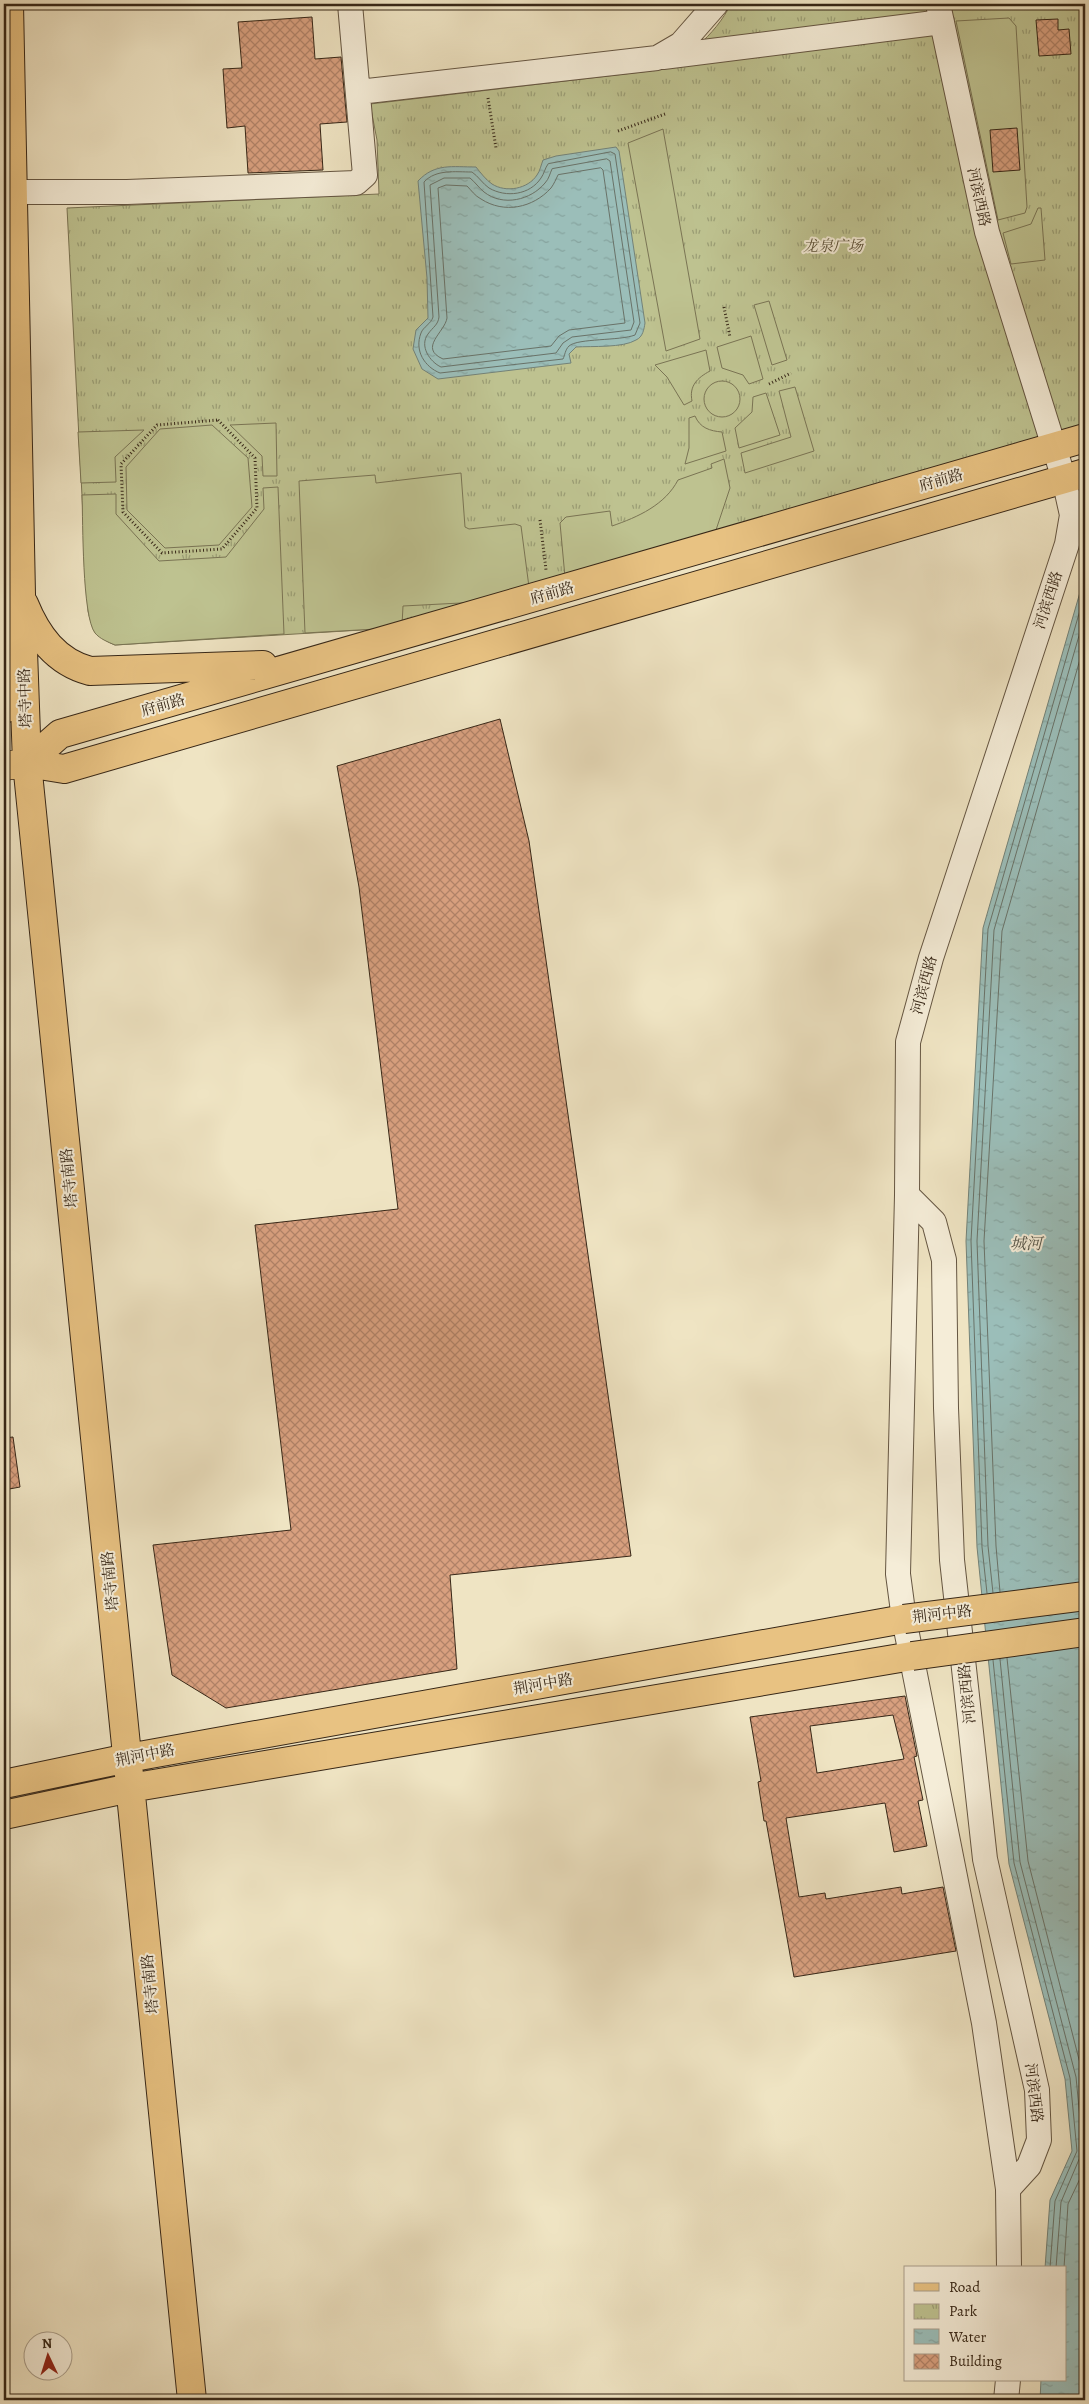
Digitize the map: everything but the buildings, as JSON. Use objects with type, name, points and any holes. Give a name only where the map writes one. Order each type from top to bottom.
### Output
[{"type":"main road","name":"塔寺中路","points":[[10,4],[8,146],[13,192],[11,457],[23,652],[16,764]]},
{"type":"main road","name":"府前路","points":[[16,764],[60,734],[1085,438]]},
{"type":"main road","points":[[16,764],[64,769],[1074,476]]},
{"type":"main road","points":[[20,594],[30,618],[55,653],[74,667],[90,671],[307,663]]},
{"type":"main road","points":[[4,708],[20,676],[23,652]]},
{"type":"main road","name":"塔寺南路","points":[[16,764],[128,1758],[192,2400]]},
{"type":"main road","name":"荆河中路","points":[[4,1784],[128,1758],[904,1619],[1085,1596]]},
{"type":"main road","name":"荆河中路","points":[[4,1815],[130,1788],[912,1656],[1085,1632]]},
{"type":"street","points":[[13,192],[126,192],[356,183],[365,175],[350,4]]},
{"type":"street","points":[[657,58],[680,44],[716,4]]},
{"type":"street","points":[[359,92],[657,58],[940,13]]},
{"type":"street","name":"河滨西路","points":[[940,13],[987,232],[1056,447],[1074,476],[1072,515],[1067,544],[931,958],[908,1042],[907,1195],[898,1574],[904,1619],[984,2023],[1008,2190],[1009,2266]]},
{"type":"street","name":"河滨西路","points":[[907,1195],[934,1222],[944,1260],[946,1408],[952,1560],[984,1849],[1037,2090],[1039,2140],[1030,2166],[1008,2190]]},
{"type":"street","points":[[1006,2400],[1008,2382]]},
{"type":"path","points":[[484,78],[496,148]]},
{"type":"path","points":[[618,131],[665,114]]},
{"type":"path","points":[[724,307],[730,337]]},
{"type":"path","points":[[770,384],[790,373]]},
{"type":"path","points":[[218,420],[255,458],[257,508],[222,549],[162,553],[123,512],[121,464],[157,424],[218,420]]},
{"type":"path","points":[[534,598],[547,582],[540,520]]},
{"type":"green space","name":"龙泉广场","points":[[731,4],[1085,4],[1085,424],[394,628],[115,645],[96,632],[88,611],[67,208],[379,194],[377,140],[370,104],[650,71],[675,61],[698,46],[717,26]]},
{"type":"green space","points":[[1009,18],[1016,26],[1027,207],[1025,213],[998,220],[956,21]]},
{"type":"green space","points":[[663,129],[700,339],[666,351],[628,143]]},
{"type":"green space","points":[[1038,208],[1041,208],[1045,260],[1011,264],[1003,233],[1031,224]]},
{"type":"green space","points":[[769,301],[787,360],[772,365],[754,305]]},
{"type":"green space","points":[[751,336],[763,379],[749,384],[743,375],[722,368],[717,347]]},
{"type":"green space","points":[[706,350],[710,371],[695,383],[691,396],[692,401],[684,405],[667,377],[655,365]]},
{"type":"green space","points":[[722,381],[729,382],[735,386],[739,392],[739,406],[735,412],[729,416],[722,417],[715,416],[709,412],[705,406],[704,399],[705,392],[709,386],[715,382]]},
{"type":"green space","points":[[795,387],[814,451],[745,473],[741,453],[791,437],[779,391]]},
{"type":"green space","points":[[766,393],[780,435],[739,448],[735,428],[752,412],[753,397]]},
{"type":"green space","points":[[695,416],[706,428],[722,432],[726,451],[685,464],[689,448],[689,418]]},
{"type":"green space","points":[[276,423],[277,476],[263,476],[262,456],[230,425]]},
{"type":"green space","points":[[212,425],[248,458],[252,507],[219,545],[165,548],[127,510],[126,467],[160,429]]},
{"type":"green space","points":[[144,430],[115,457],[116,482],[81,483],[78,432]]},
{"type":"green space","points":[[724,459],[730,488],[715,533],[565,577],[560,523],[566,517],[610,511],[612,526],[650,509],[666,496],[678,480],[712,468],[711,464]]},
{"type":"green space","points":[[461,473],[465,527],[469,529],[515,524],[521,526],[529,587],[480,602],[403,606],[402,625],[394,628],[305,633],[299,481],[375,475],[376,483]]},
{"type":"green space","points":[[278,487],[284,634],[115,645],[102,639],[95,633],[91,623],[85,589],[82,495],[116,494],[116,514],[159,561],[226,557],[264,509],[263,488]]},
{"type":"water","points":[[616,147],[619,151],[645,323],[640,337],[630,343],[576,347],[569,354],[571,363],[438,379],[422,369],[413,349],[416,330],[428,318],[427,278],[418,181],[431,171],[444,167],[476,167],[492,184],[510,189],[516,188],[533,180],[539,172],[543,160],[556,156]]},
{"type":"water","name":"城河","points":[[1085,575],[1085,2400],[1040,2400],[1041,2382],[1066,2382],[1066,2266],[1045,2266],[1050,2200],[1072,2151],[1065,2079],[1009,1864],[977,1547],[966,1241],[983,928]]}]
